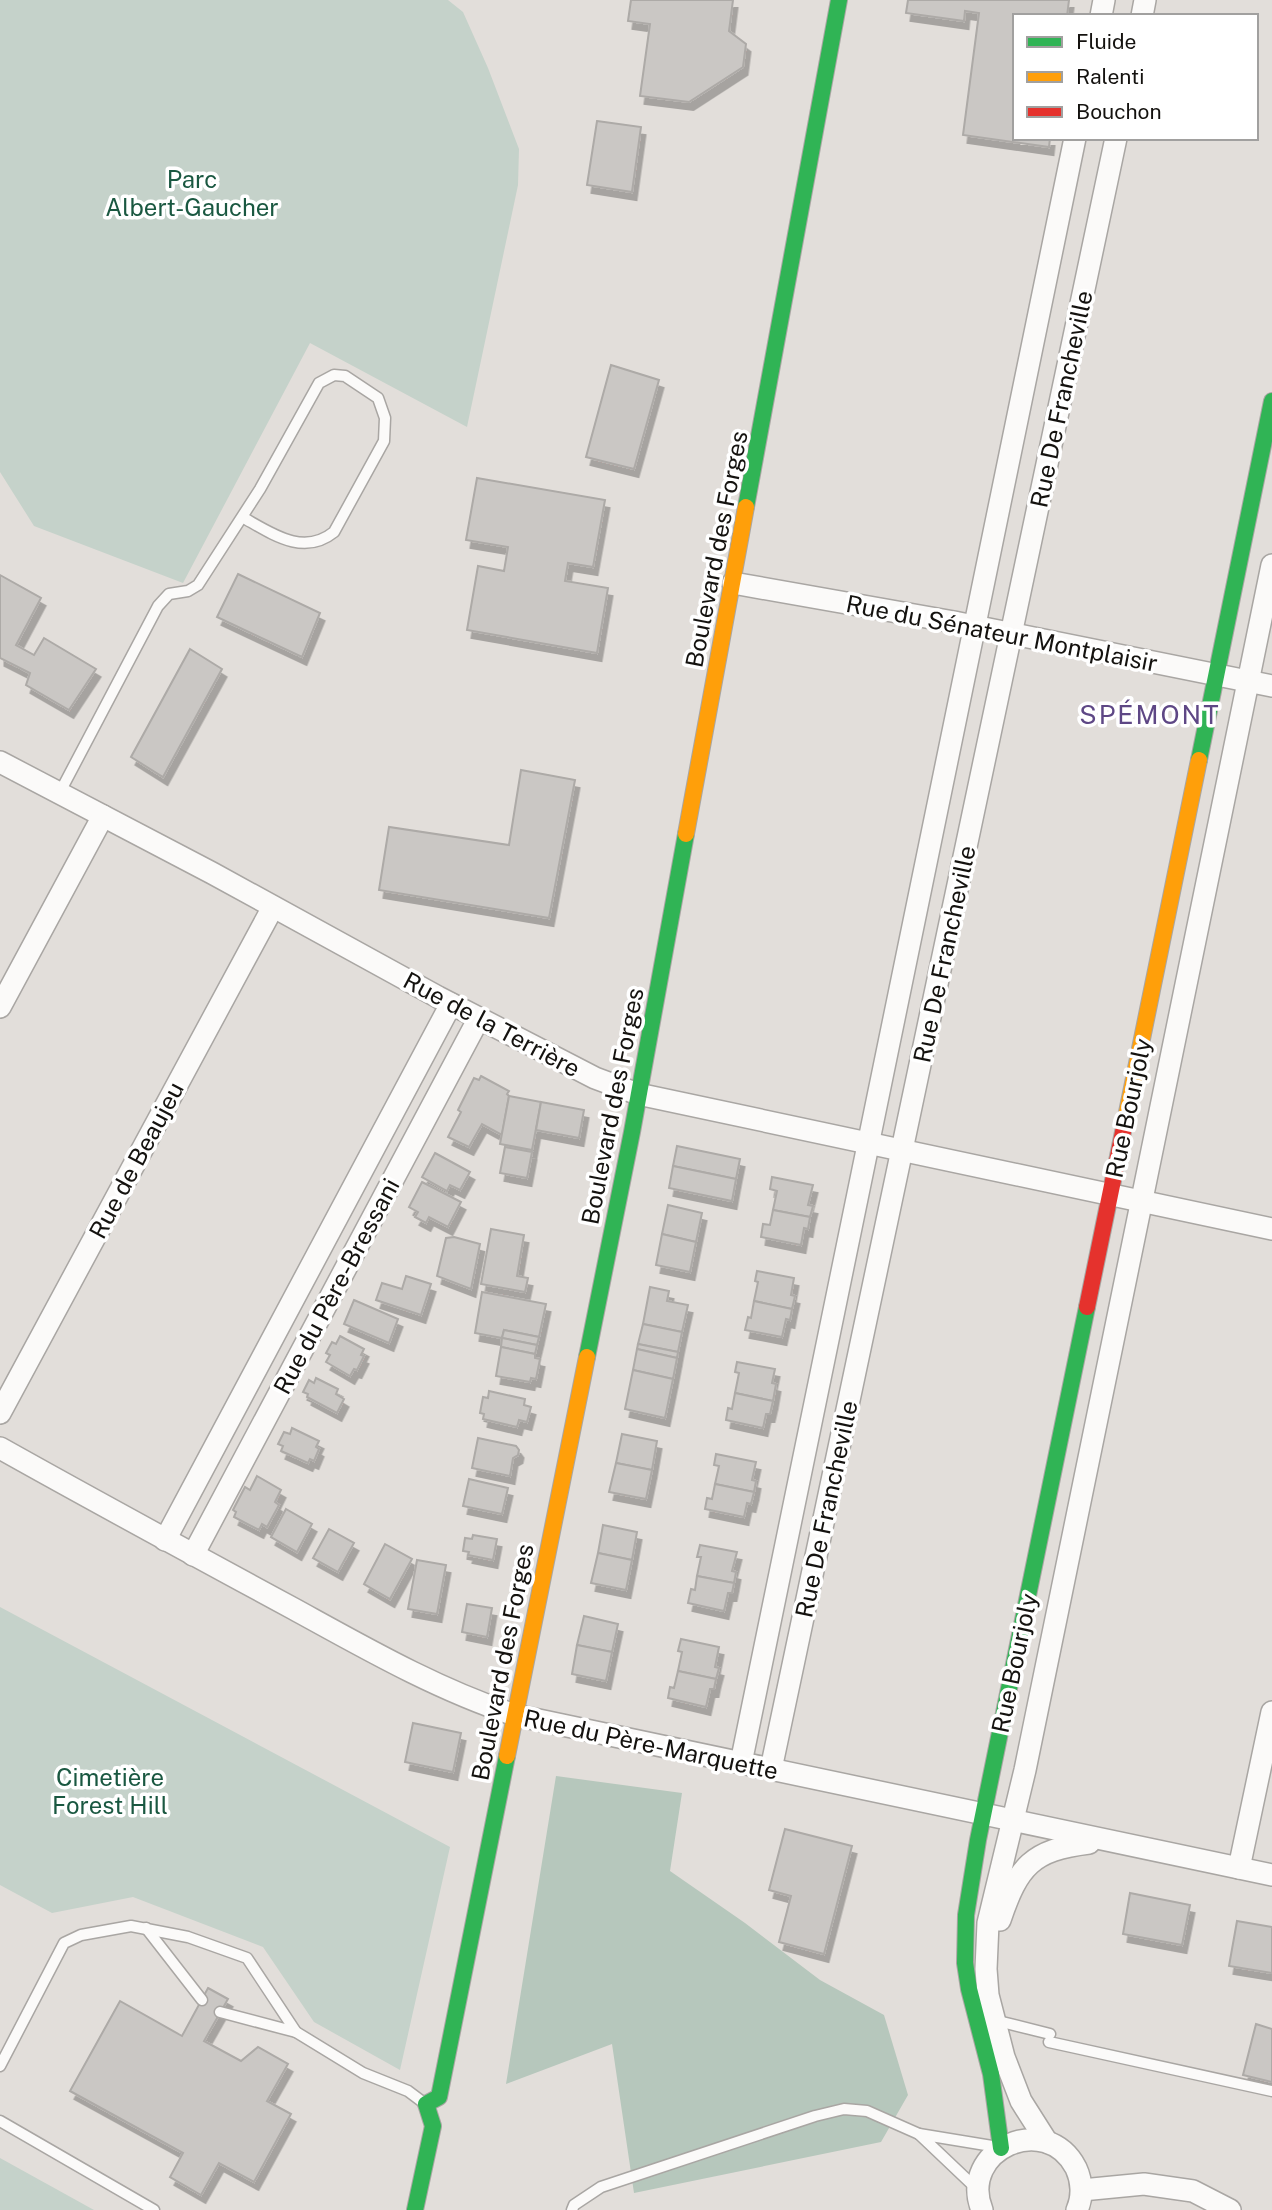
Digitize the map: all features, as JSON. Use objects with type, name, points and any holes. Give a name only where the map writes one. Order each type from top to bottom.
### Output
[{"type":"main road","name":"Boulevard des Forges","points":[[426,2104],[439,2096],[638,1094],[839,0]]},
{"type":"main road","name":"Rue Bourjoly","points":[[1001,2148],[989,2062],[971,1997],[965,1963],[970,1898],[984,1815],[1272,401]]},
{"type":"main road","points":[[415,2210],[433,2126],[426,2104]]},
{"type":"street","name":"Rue De Francheville","points":[[741,1763],[1076,140]]},
{"type":"street","name":"Rue De Francheville","points":[[771,1769],[1116,140]]},
{"type":"street","name":"Rue Bourjoly","points":[[1080,2200],[1079,2175],[1072,2160],[1061,2149],[1047,2142],[1021,2101],[1004,2057],[988,1996],[985,1958],[988,1923],[1025,1770],[1272,565]]},
{"type":"street","name":"Rue du Sénateur Montplaisir","points":[[733,583],[975,626],[1272,686]]},
{"type":"street","name":"Rue de la Terrière","points":[[0,762],[479,1018],[595,1078],[638,1094],[1272,1229]]},
{"type":"street","points":[[0,1007],[103,816]]},
{"type":"street","name":"Rue de Beaujeu","points":[[0,1413],[273,907]]},
{"type":"street","name":"Rue du Père-Bressani","points":[[165,1540],[451,1003]]},
{"type":"street","name":"Rue du Père-Bressani","points":[[193,1555],[479,1018]]},
{"type":"street","name":"Rue du Père-Marquette","points":[[0,1448],[193,1555],[480,1704],[515,1715],[1272,1875]]},
{"type":"street","points":[[1239,1868],[1272,1712]]},
{"type":"street","points":[[985,1958],[1008,1898],[1029,1864],[1042,1853],[1057,1848],[1105,1840]]},
{"type":"street","points":[[980,2200],[981,2174],[989,2159],[1001,2148],[1023,2140],[1047,2142]]},
{"type":"street","points":[[1080,2200],[1144,2184],[1193,2191],[1230,2210]]},
{"type":"lane","points":[[59,794],[158,606],[169,594],[188,591],[198,585],[260,489],[319,383],[334,375],[345,376],[378,398],[385,418],[384,441],[334,532],[324,540],[299,543],[282,539],[242,517]]},
{"type":"lane","points":[[0,2066],[64,1943],[81,1936],[131,1926],[188,1937],[247,1958],[296,2032]]},
{"type":"lane","points":[[146,1928],[202,2000]]},
{"type":"lane","points":[[220,2012],[296,2032],[363,2073],[408,2091],[426,2104]]},
{"type":"lane","points":[[994,2020],[1050,2038],[1272,2091]]},
{"type":"lane","points":[[572,2210],[574,2205],[601,2187],[814,2116],[844,2109],[867,2111],[919,2134],[1001,2148]]},
{"type":"lane","points":[[0,2121],[154,2210]]},
{"type":"lane","points":[[919,2134],[980,2200]]},
{"type":"green space","name":"Parc Albert-Gaucher","points":[[0,0],[448,0],[463,12],[519,149],[518,185],[467,427],[310,343],[183,583],[34,526],[0,472]]},
{"type":"green space","name":"Cimetière Forest Hill","points":[[0,1607],[450,1847],[400,2070],[314,2022],[263,1947],[133,1897],[52,1913],[0,1885]]},
{"type":"green space","points":[[556,1776],[682,1793],[670,1871],[820,1980],[884,2015],[908,2095],[881,2142],[634,2193],[612,2044],[506,2084]]},
{"type":"green space","points":[[0,2158],[94,2210],[0,2210]]},
{"type":"building","points":[[631,0],[733,0],[729,31],[746,44],[743,67],[689,102],[640,96],[650,24],[628,21]]},
{"type":"building","points":[[908,0],[1069,0],[1067,14],[1013,14],[1013,140],[1050,140],[1049,147],[963,135],[979,13],[965,11],[964,21],[906,13]]},
{"type":"building","points":[[597,121],[641,127],[632,192],[587,185]]},
{"type":"building","points":[[611,365],[659,380],[634,469],[586,457]]},
{"type":"building","points":[[477,478],[605,500],[593,567],[568,563],[565,581],[608,588],[597,653],[467,630],[478,566],[504,571],[508,547],[466,540]]},
{"type":"building","points":[[238,574],[320,613],[302,657],[217,617]]},
{"type":"building","points":[[0,575],[41,598],[16,645],[34,655],[44,638],[96,669],[69,710],[26,685],[30,673],[0,658]]},
{"type":"building","points":[[190,649],[222,669],[163,777],[131,757]]},
{"type":"building","points":[[521,770],[575,780],[549,918],[379,890],[389,827],[509,845]]},
{"type":"building","points":[[481,1076],[509,1091],[509,1096],[502,1135],[482,1124],[469,1147],[448,1137],[474,1078],[479,1080]]},
{"type":"building","points":[[509,1096],[541,1102],[532,1150],[500,1144]]},
{"type":"building","points":[[541,1102],[584,1110],[579,1138],[536,1130]]},
{"type":"building","points":[[677,1146],[740,1159],[736,1179],[673,1166]]},
{"type":"building","points":[[505,1147],[532,1152],[527,1178],[500,1173]]},
{"type":"building","points":[[435,1153],[470,1172],[460,1190],[450,1185],[447,1191],[422,1177]]},
{"type":"building","points":[[673,1166],[736,1179],[732,1201],[669,1188]]},
{"type":"building","points":[[772,1177],[813,1185],[808,1205],[813,1206],[810,1217],[773,1210],[777,1191],[770,1189]]},
{"type":"building","points":[[422,1182],[461,1202],[448,1227],[429,1217],[426,1223],[415,1217],[418,1212],[409,1207]]},
{"type":"building","points":[[668,1205],[702,1213],[696,1242],[662,1234]]},
{"type":"building","points":[[773,1210],[810,1217],[808,1229],[804,1228],[801,1245],[761,1237],[763,1224],[770,1225]]},
{"type":"building","points":[[491,1229],[524,1235],[517,1276],[528,1278],[525,1292],[481,1284]]},
{"type":"building","points":[[662,1234],[696,1242],[690,1272],[656,1265]]},
{"type":"building","points":[[454,1237],[480,1244],[471,1289],[437,1276],[446,1238]]},
{"type":"building","points":[[757,1271],[794,1278],[791,1295],[795,1296],[792,1309],[754,1301]]},
{"type":"building","points":[[406,1276],[431,1284],[421,1315],[376,1300],[382,1283],[402,1289]]},
{"type":"building","points":[[650,1287],[669,1291],[667,1301],[688,1305],[682,1332],[643,1324]]},
{"type":"building","points":[[482,1292],[546,1304],[539,1337],[504,1330],[502,1338],[475,1333]]},
{"type":"building","points":[[354,1300],[398,1319],[389,1343],[344,1324]]},
{"type":"building","points":[[754,1301],[792,1309],[790,1320],[786,1319],[782,1337],[745,1330],[748,1317],[751,1318]]},
{"type":"building","points":[[643,1324],[682,1332],[678,1352],[638,1344]]},
{"type":"building","points":[[504,1330],[539,1337],[537,1345],[502,1338]]},
{"type":"building","points":[[340,1336],[364,1349],[361,1355],[364,1356],[357,1370],[354,1369],[350,1376],[326,1362],[330,1355],[326,1353],[332,1342],[336,1344]]},
{"type":"building","points":[[502,1338],[537,1345],[535,1354],[501,1347]]},
{"type":"building","points":[[638,1344],[678,1352],[677,1358],[637,1349]]},
{"type":"building","points":[[501,1347],[535,1354],[535,1358],[540,1359],[536,1379],[531,1378],[530,1382],[496,1376]]},
{"type":"building","points":[[637,1349],[677,1358],[673,1379],[633,1370]]},
{"type":"building","points":[[737,1362],[775,1369],[772,1383],[776,1384],[773,1401],[735,1393],[739,1373],[735,1372]]},
{"type":"building","points":[[633,1370],[673,1379],[665,1418],[625,1409]]},
{"type":"building","points":[[316,1378],[338,1389],[336,1394],[344,1399],[337,1413],[307,1397],[308,1394],[303,1392],[309,1380],[314,1383]]},
{"type":"building","points":[[489,1391],[525,1399],[524,1405],[531,1407],[527,1422],[519,1420],[517,1427],[483,1419],[484,1414],[480,1413],[483,1397],[488,1398]]},
{"type":"building","points":[[735,1393],[773,1401],[763,1428],[726,1420],[728,1408],[732,1409]]},
{"type":"building","points":[[292,1428],[319,1441],[314,1461],[310,1459],[308,1463],[281,1451],[283,1446],[278,1444],[284,1432],[290,1434]]},
{"type":"building","points":[[622,1434],[657,1441],[652,1470],[616,1463]]},
{"type":"building","points":[[478,1438],[516,1446],[518,1455],[513,1458],[510,1476],[472,1468]]},
{"type":"building","points":[[716,1454],[756,1462],[752,1480],[756,1481],[754,1492],[715,1484],[719,1466],[714,1465]]},
{"type":"building","points":[[616,1463],[652,1470],[646,1499],[609,1492]]},
{"type":"building","points":[[257,1476],[281,1490],[275,1502],[279,1505],[267,1527],[262,1524],[259,1530],[234,1517],[236,1512],[233,1510],[245,1487],[250,1490]]},
{"type":"building","points":[[469,1479],[508,1488],[502,1514],[463,1506]]},
{"type":"building","points":[[715,1484],[754,1492],[751,1504],[747,1503],[744,1517],[705,1509],[707,1498],[712,1499]]},
{"type":"building","points":[[286,1509],[312,1524],[297,1552],[271,1537]]},
{"type":"building","points":[[603,1525],[637,1532],[632,1560],[598,1553]]},
{"type":"building","points":[[329,1529],[354,1543],[338,1572],[313,1558]]},
{"type":"building","points":[[473,1535],[497,1539],[493,1560],[468,1555],[469,1552],[463,1551],[465,1538],[472,1539]]},
{"type":"building","points":[[385,1544],[412,1559],[390,1599],[364,1584]]},
{"type":"building","points":[[700,1545],[737,1552],[732,1571],[736,1572],[734,1583],[697,1576],[701,1557],[697,1557]]},
{"type":"building","points":[[598,1553],[632,1560],[626,1590],[591,1583]]},
{"type":"building","points":[[417,1560],[446,1565],[437,1614],[408,1609]]},
{"type":"building","points":[[697,1576],[734,1583],[732,1593],[728,1593],[724,1611],[688,1603],[691,1589],[695,1590]]},
{"type":"building","points":[[467,1604],[492,1608],[487,1637],[462,1632]]},
{"type":"building","points":[[584,1616],[618,1624],[612,1652],[577,1645]]},
{"type":"building","points":[[681,1639],[719,1647],[715,1667],[719,1668],[716,1679],[678,1671],[682,1652],[678,1651]]},
{"type":"building","points":[[577,1645],[612,1652],[606,1681],[572,1674]]},
{"type":"building","points":[[678,1671],[716,1679],[714,1689],[710,1689],[706,1707],[668,1698],[670,1687],[674,1688]]},
{"type":"building","points":[[413,1723],[461,1733],[453,1772],[405,1762]]},
{"type":"building","points":[[785,1829],[852,1846],[824,1954],[779,1942],[791,1896],[769,1890]]},
{"type":"building","points":[[1130,1893],[1190,1905],[1182,1945],[1123,1934]]},
{"type":"building","points":[[1237,1921],[1272,1927],[1272,1973],[1229,1966]]},
{"type":"building","points":[[208,1988],[228,1999],[204,2041],[241,2061],[258,2047],[288,2064],[267,2101],[291,2114],[254,2182],[219,2163],[201,2195],[170,2177],[183,2153],[70,2091],[120,2001],[182,2036]]},
{"type":"building","points":[[1256,2024],[1272,2029],[1272,2082],[1243,2075]]},
{"type":"traffic: fast","points":[[746,507],[839,0]]},
{"type":"traffic: fast","points":[[1199,760],[1272,401]]},
{"type":"traffic: fast","points":[[587,1357],[632,1132],[686,834]]},
{"type":"traffic: fast","points":[[1001,2148],[991,2074],[965,1963],[966,1915],[978,1840],[1087,1307]]},
{"type":"traffic: fast","points":[[415,2210],[433,2126],[426,2104],[439,2097],[507,1756]]},
{"type":"traffic: slow","points":[[686,834],[746,507]]},
{"type":"traffic: slow","points":[[1124,1127],[1199,760]]},
{"type":"traffic: slow","points":[[507,1756],[587,1357]]},
{"type":"traffic: jam","points":[[1087,1307],[1124,1127]]},
{"type":"district","name":"SPÉMONT","points":[[1150,714]]}]
